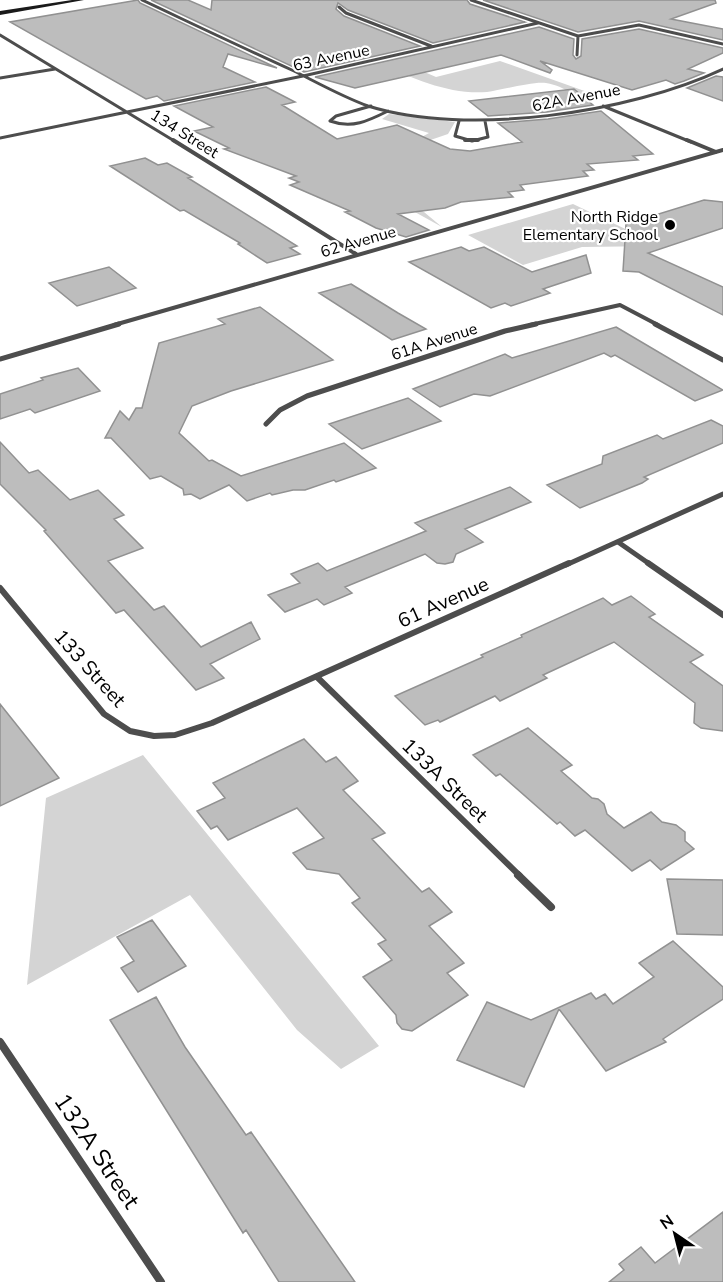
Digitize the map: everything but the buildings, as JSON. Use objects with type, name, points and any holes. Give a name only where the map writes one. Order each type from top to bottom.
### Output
[{"type":"main road","points":[[0,13],[81,0]]},
{"type":"street","name":"62A Avenue","points":[[142,0],[371,106],[429,118],[485,121],[534,118],[647,96],[705,78],[723,69]]},
{"type":"street","points":[[471,0],[578,36],[629,26],[650,27],[723,44]]},
{"type":"street","points":[[339,7],[346,13],[431,47]]},
{"type":"street","name":"63 Avenue","points":[[0,138],[303,76],[538,23]]},
{"type":"street","name":"134 Street","points":[[0,35],[356,254]]},
{"type":"street","points":[[577,56],[578,36]]},
{"type":"street","points":[[0,78],[55,69]]},
{"type":"street","points":[[602,105],[721,151]]},
{"type":"street","points":[[371,106],[336,116],[330,121],[341,126],[359,126],[388,111]]},
{"type":"street","points":[[459,120],[454,136],[464,141],[477,141],[488,137],[485,121]]},
{"type":"street","name":"62 Avenue","points":[[0,359],[356,254],[721,151]]},
{"type":"street","name":"61A Avenue","points":[[266,424],[280,410],[307,396],[505,331],[620,304],[723,360]]},
{"type":"street","name":"61 Avenue","points":[[175,735],[212,723],[317,677],[723,494]]},
{"type":"street","points":[[618,542],[723,615]]},
{"type":"street","name":"133 Street","points":[[0,588],[104,714],[130,731],[154,736],[175,735]]},
{"type":"street","name":"133A Street","points":[[317,677],[551,907]]},
{"type":"street","name":"132A Street","points":[[0,1042],[161,1282]]},
{"type":"shaded area","points":[[399,61],[436,77],[500,61],[607,99],[589,99],[546,83],[526,84],[487,92],[460,91],[433,85],[382,65]]},
{"type":"shaded area","points":[[389,114],[455,122],[448,134],[413,146],[395,197],[424,212],[442,227],[308,153],[409,144],[429,133],[382,119]]},
{"type":"shaded area","points":[[573,204],[661,246],[582,247],[523,265],[468,235]]},
{"type":"shaded area","points":[[143,755],[379,1046],[341,1069],[297,1030],[190,895],[27,985],[46,798]]},
{"type":"place","name":"North Ridge Elementary School","points":[[670,225]]}]
